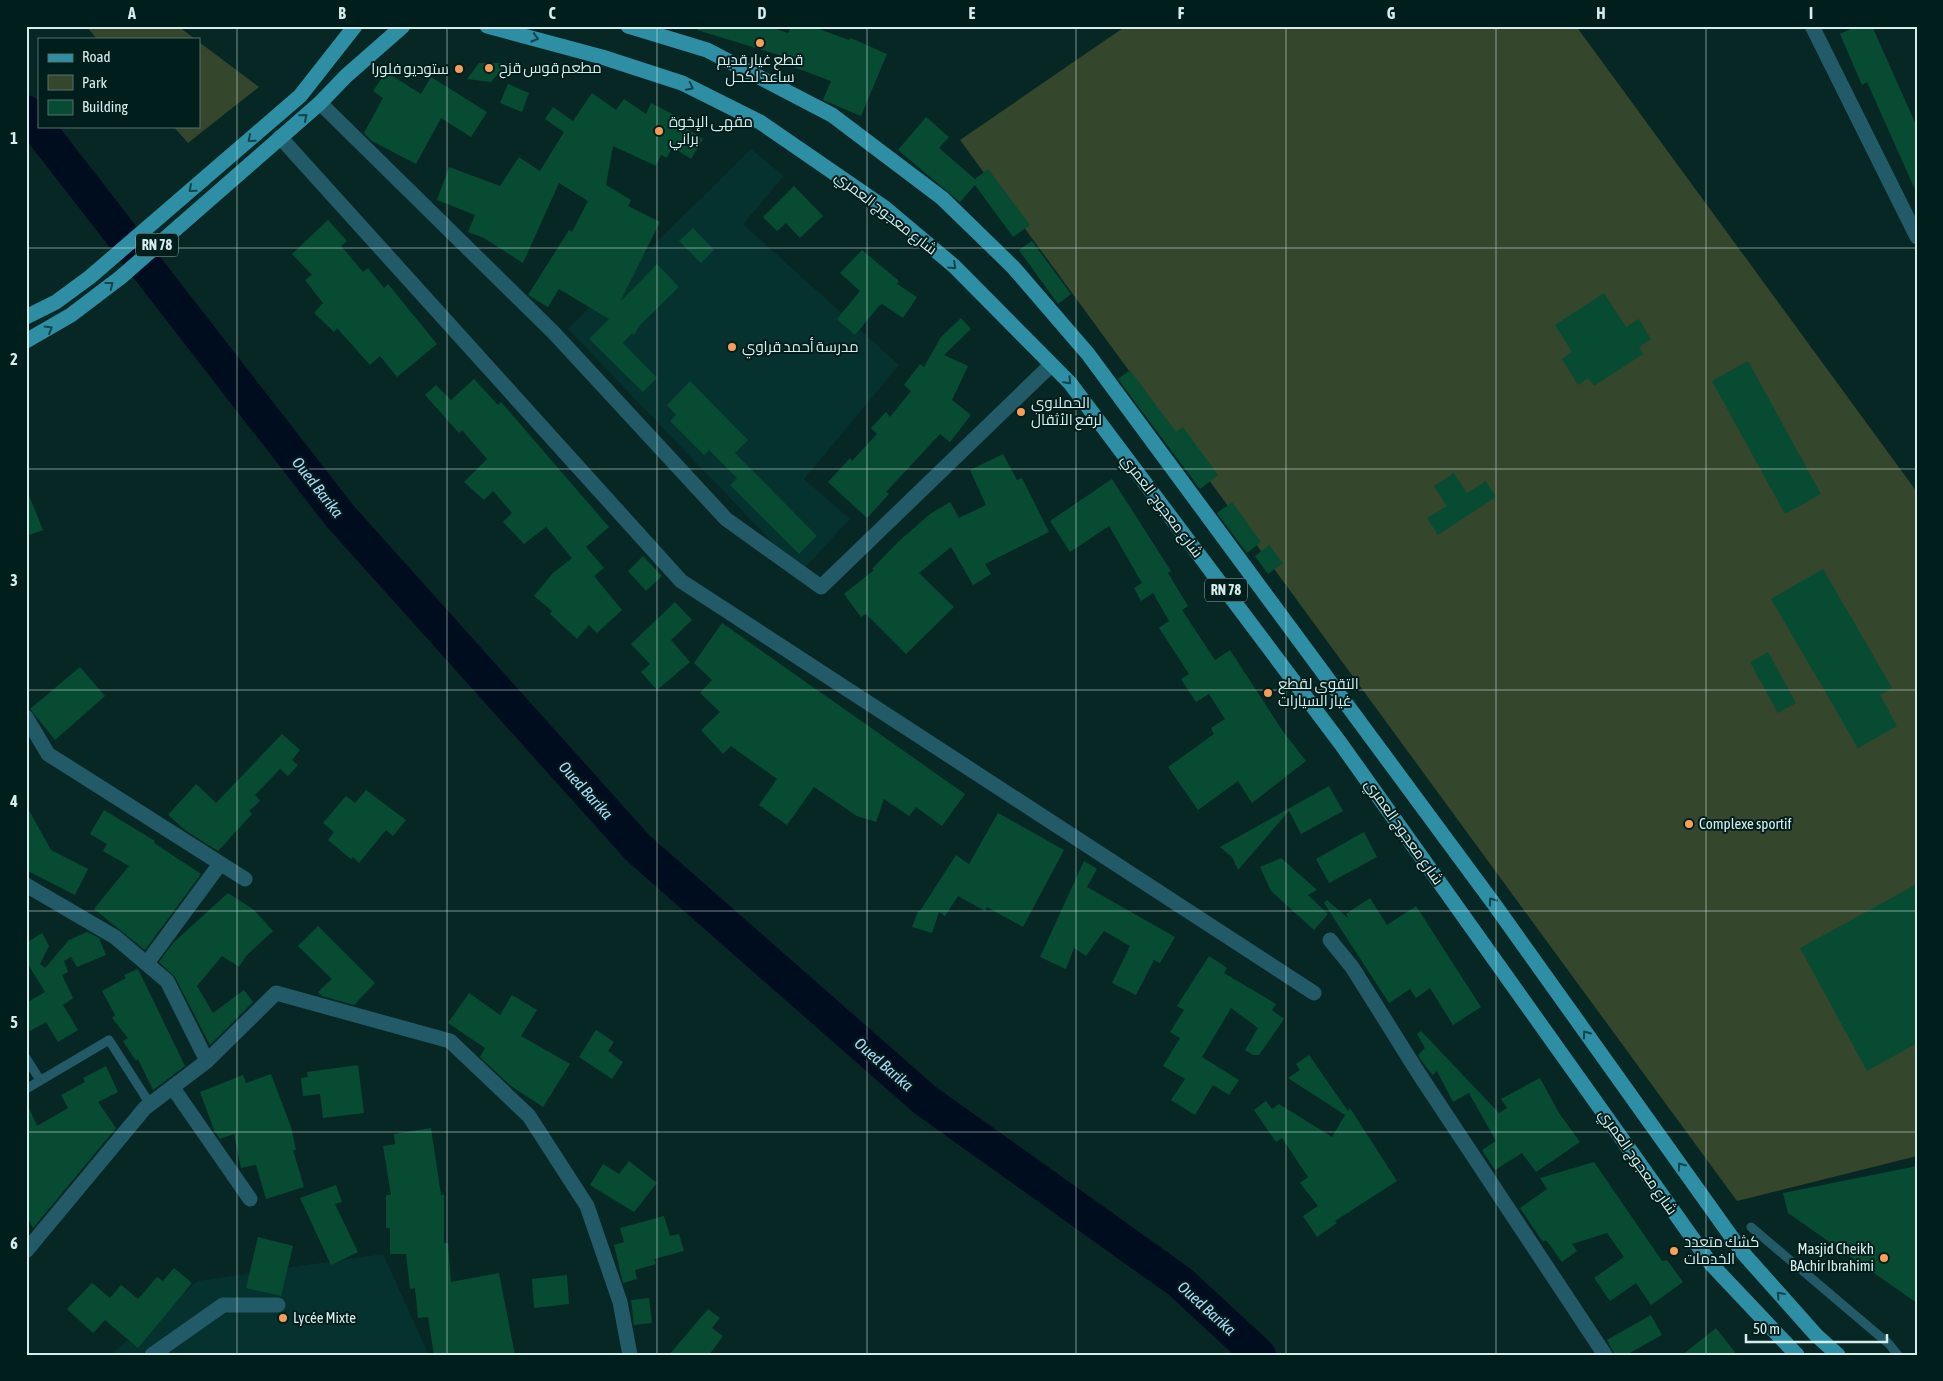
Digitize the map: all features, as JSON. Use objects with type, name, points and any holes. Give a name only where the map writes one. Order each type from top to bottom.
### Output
[{"type":"main road","points":[[26,317],[56,302],[90,277],[300,96],[355,26]]},
{"type":"main road","name":"RN 78","points":[[26,341],[71,315],[121,277],[320,103],[346,76],[403,26]]},
{"type":"main road","name":"شارع معجوج العمري","points":[[488,26],[602,57],[682,83],[760,122],[884,208],[954,266],[1070,383],[1342,744],[1711,1264],[1797,1355]]},
{"type":"main road","name":"شارع معجوج العمري","points":[[628,26],[707,50],[832,115],[942,198],[1013,267],[1088,354],[1494,904],[1743,1253],[1816,1335],[1838,1355]]},
{"type":"street","points":[[1812,26],[1917,237]]},
{"type":"street","points":[[320,103],[554,333],[726,519],[821,587],[1051,365]]},
{"type":"street","points":[[280,138],[681,581],[1314,993]]},
{"type":"street","points":[[26,717],[48,754],[245,879]]},
{"type":"street","points":[[147,963],[220,864]]},
{"type":"street","points":[[26,884],[115,937],[167,981],[207,1061]]},
{"type":"street","points":[[1330,940],[1352,967],[1419,1074],[1606,1355]]},
{"type":"street","points":[[26,1251],[150,1104],[207,1061],[276,994],[450,1041],[530,1116],[587,1206],[620,1302],[630,1355]]},
{"type":"street","points":[[173,1088],[250,1199]]},
{"type":"street","points":[[152,1355],[223,1305],[278,1305]]},
{"type":"lane","points":[[26,1089],[109,1040],[150,1104]]},
{"type":"lane","points":[[26,1058],[40,1080]]},
{"type":"lane","points":[[1751,1228],[1889,1344],[1898,1355]]},
{"type":"shaded area","name":"مدرسة أحمد قراوي","points":[[751,149],[784,176],[743,224],[899,365],[804,479],[850,519],[801,572],[568,329]]},
{"type":"shaded area","name":"Lycée Mixte","points":[[383,1254],[429,1355],[110,1355],[198,1281]]},
{"type":"green space","points":[[86,26],[178,26],[194,38],[96,38]]},
{"type":"green space","name":"Complexe sportif","points":[[1126,26],[1576,26],[1917,492],[1917,1156],[1737,1201],[960,140]]},
{"type":"green space","points":[[200,43],[259,87],[188,143],[175,128],[200,128]]},
{"type":"building","points":[[697,26],[766,26],[788,33],[792,26],[820,26],[819,29],[849,40],[851,38],[887,54],[861,116],[823,100],[831,81],[777,61],[779,55],[697,30]]},
{"type":"building","points":[[1857,26],[1872,26],[1917,127],[1917,194],[1867,82],[1862,85],[1840,34]]},
{"type":"building","name":"مطعم قوس قزح","points":[[479,63],[507,63],[491,82],[467,79]]},
{"type":"building","points":[[386,72],[421,94],[431,77],[487,112],[471,137],[441,118],[416,164],[372,141],[364,133],[383,98],[373,91]]},
{"type":"building","points":[[508,84],[529,93],[522,112],[500,103]]},
{"type":"building","points":[[592,93],[616,110],[624,99],[646,114],[651,103],[686,121],[683,126],[703,139],[691,159],[672,147],[667,158],[661,155],[656,166],[613,146],[606,185],[631,200],[628,206],[660,222],[620,302],[657,264],[679,287],[640,325],[634,335],[632,333],[623,343],[657,378],[643,392],[589,339],[609,319],[559,289],[548,307],[528,295],[569,230],[572,232],[588,201],[559,183],[523,263],[484,238],[468,232],[475,215],[437,200],[449,167],[500,186],[519,157],[540,171],[564,132],[545,119],[553,107],[573,121]]},
{"type":"building","points":[[926,117],[949,137],[939,148],[975,179],[988,169],[1030,225],[1013,237],[975,185],[960,202],[898,150]]},
{"type":"building","points":[[794,186],[823,216],[800,238],[786,223],[777,231],[763,217]]},
{"type":"building","points":[[328,220],[347,241],[341,246],[363,272],[368,268],[384,288],[388,284],[437,344],[397,377],[380,356],[370,365],[337,328],[334,332],[314,313],[323,303],[305,280],[312,275],[292,254]]},
{"type":"building","points":[[693,228],[714,250],[701,263],[679,241]]},
{"type":"building","points":[[1032,241],[1071,294],[1058,304],[1019,250]]},
{"type":"building","points":[[862,250],[899,281],[897,284],[917,297],[903,318],[882,304],[855,335],[837,319],[860,291],[840,273]]},
{"type":"building","points":[[1604,293],[1626,327],[1639,319],[1651,339],[1639,347],[1643,354],[1594,386],[1588,378],[1578,385],[1562,359],[1572,352],[1555,325]]},
{"type":"building","points":[[961,318],[971,329],[944,355],[968,366],[952,400],[971,415],[950,442],[940,434],[886,492],[889,494],[867,518],[828,482],[850,458],[852,461],[877,434],[871,428],[886,412],[890,417],[911,391],[904,385],[920,364],[924,367],[941,337]]},
{"type":"building","points":[[1748,361],[1821,494],[1785,514],[1712,381]]},
{"type":"building","points":[[1130,370],[1176,432],[1183,427],[1218,475],[1200,489],[1118,379]]},
{"type":"building","points":[[474,379],[498,405],[501,402],[609,527],[586,547],[604,568],[594,576],[622,610],[597,633],[589,625],[577,639],[550,614],[552,611],[534,596],[553,573],[572,558],[546,527],[524,544],[503,522],[512,513],[493,491],[484,500],[464,482],[487,459],[462,430],[459,433],[425,395],[436,385],[451,400]]},
{"type":"building","points":[[690,381],[748,440],[735,453],[817,536],[799,554],[730,485],[737,478],[709,450],[704,455],[670,421],[676,415],[667,405]]},
{"type":"building","points":[[1003,454],[1017,480],[1022,478],[1049,532],[985,564],[991,574],[973,585],[951,547],[919,573],[954,607],[906,654],[866,614],[861,617],[844,594],[874,570],[872,569],[898,542],[930,514],[950,502],[959,518],[986,505],[970,470]]},
{"type":"building","points":[[1454,473],[1467,493],[1486,481],[1496,497],[1438,535],[1427,518],[1447,506],[1434,486]]},
{"type":"building","points":[[1112,479],[1171,571],[1168,573],[1188,606],[1182,610],[1215,660],[1230,650],[1282,730],[1306,761],[1252,803],[1238,781],[1198,810],[1168,767],[1214,734],[1211,728],[1225,719],[1209,694],[1196,702],[1181,679],[1189,674],[1159,628],[1169,621],[1153,593],[1141,601],[1134,588],[1142,583],[1109,526],[1070,552],[1050,521]]},
{"type":"building","points":[[26,488],[43,530],[26,536]]},
{"type":"building","points":[[1232,502],[1261,542],[1247,553],[1217,513]]},
{"type":"building","points":[[1269,545],[1283,563],[1268,574],[1255,556]]},
{"type":"building","points":[[643,556],[662,576],[646,591],[628,571]]},
{"type":"building","points":[[1823,569],[1892,688],[1880,695],[1897,726],[1858,748],[1771,599]]},
{"type":"building","points":[[675,602],[692,620],[671,640],[690,662],[657,690],[641,672],[650,664],[631,644]]},
{"type":"building","points":[[722,623],[965,794],[942,826],[916,807],[909,816],[884,799],[876,822],[857,816],[814,787],[787,825],[759,805],[777,779],[731,746],[723,754],[701,730],[720,712],[700,693],[712,680],[694,663]]},
{"type":"building","points":[[1768,652],[1796,703],[1778,713],[1750,662]]},
{"type":"building","points":[[80,667],[105,696],[55,740],[30,709]]},
{"type":"building","points":[[282,734],[300,750],[292,760],[298,765],[288,776],[280,769],[255,795],[260,801],[249,811],[252,814],[218,851],[185,830],[168,815],[196,784],[216,803]]},
{"type":"building","points":[[1329,786],[1343,811],[1301,834],[1289,811],[1238,870],[1232,857],[1220,847]]},
{"type":"building","points":[[366,790],[406,820],[393,836],[386,830],[359,863],[353,857],[351,859],[328,840],[334,832],[323,823],[346,796],[355,803]]},
{"type":"building","points":[[26,805],[51,850],[88,869],[75,895],[26,870]]},
{"type":"building","points":[[104,810],[155,841],[154,843],[201,874],[145,950],[94,909],[129,866],[103,851],[107,844],[90,834]]},
{"type":"building","points":[[998,813],[1064,850],[1023,927],[987,907],[985,911],[958,896],[945,916],[939,912],[932,933],[912,927],[918,911],[920,911],[956,855],[969,864]]},
{"type":"building","points":[[1364,832],[1377,857],[1329,883],[1316,859]]},
{"type":"building","points":[[1281,858],[1317,890],[1308,895],[1328,914],[1314,930],[1271,891],[1260,867]]},
{"type":"building","points":[[1084,861],[1097,869],[1087,887],[1175,937],[1160,963],[1154,960],[1136,995],[1112,983],[1130,946],[1104,931],[1086,956],[1074,948],[1066,969],[1040,957]]},
{"type":"building","points":[[1917,884],[1917,1043],[1867,1071],[1800,948]]},
{"type":"building","points":[[228,893],[254,910],[273,931],[246,956],[239,967],[222,956],[197,986],[213,1013],[244,990],[253,1002],[210,1045],[175,977],[159,962],[173,943]]},
{"type":"building","points":[[1370,898],[1387,925],[1416,906],[1481,1007],[1453,1025],[1430,988],[1416,998],[1410,989],[1389,1003],[1324,903],[1327,900],[1349,919],[1346,914]]},
{"type":"building","points":[[318,926],[375,983],[354,1005],[322,996],[318,992],[332,979],[298,946]]},
{"type":"building","points":[[87,932],[99,938],[106,955],[77,967],[71,957],[64,961],[68,972],[62,975],[73,998],[63,1005],[78,1030],[58,1042],[46,1022],[26,1033],[26,1003],[45,992],[26,961],[26,943],[42,933],[49,946],[40,964],[45,968],[69,940]]},
{"type":"building","points":[[1209,956],[1227,968],[1224,973],[1276,1004],[1272,1010],[1284,1019],[1259,1055],[1253,1055],[1245,1050],[1258,1028],[1231,1008],[1202,1057],[1239,1080],[1229,1095],[1213,1085],[1195,1115],[1171,1100],[1185,1079],[1163,1066],[1180,1038],[1170,1032],[1184,1010],[1177,1006]]},
{"type":"building","points":[[138,969],[185,1066],[153,1090],[138,1059],[136,1061],[123,1041],[128,1038],[112,1018],[115,1015],[102,991],[126,978],[124,975]]},
{"type":"building","points":[[469,993],[500,1015],[512,995],[537,1010],[521,1036],[570,1064],[543,1107],[511,1086],[480,1057],[485,1048],[448,1023]]},
{"type":"building","points":[[596,1030],[614,1042],[608,1051],[623,1062],[612,1079],[579,1057]]},
{"type":"building","points":[[1421,1031],[1499,1113],[1507,1108],[1501,1099],[1540,1078],[1559,1113],[1580,1142],[1536,1172],[1522,1153],[1495,1170],[1482,1150],[1496,1141],[1469,1093],[1453,1102],[1437,1071],[1433,1075],[1426,1067],[1418,1055],[1425,1048],[1417,1034]]},
{"type":"building","points":[[1309,1055],[1348,1111],[1350,1108],[1397,1181],[1335,1221],[1337,1223],[1317,1237],[1303,1216],[1318,1206],[1300,1183],[1308,1177],[1282,1138],[1276,1142],[1254,1110],[1266,1101],[1272,1109],[1279,1104],[1332,1137],[1345,1115],[1288,1078],[1300,1070],[1296,1064]]},
{"type":"building","points":[[358,1065],[364,1113],[323,1118],[320,1094],[303,1096],[301,1078],[308,1077],[307,1072]]},
{"type":"building","points":[[106,1066],[118,1092],[98,1102],[116,1128],[33,1228],[26,1214],[26,1101],[37,1126],[68,1108],[61,1095],[85,1082],[83,1078]]},
{"type":"building","points":[[271,1074],[291,1127],[296,1150],[293,1150],[304,1187],[266,1199],[256,1165],[241,1168],[234,1134],[220,1139],[214,1130],[200,1092],[243,1075],[246,1083]]},
{"type":"building","points":[[431,1128],[441,1195],[444,1195],[444,1243],[448,1243],[451,1282],[499,1273],[515,1355],[434,1355],[428,1317],[418,1318],[415,1288],[410,1289],[406,1254],[390,1254],[390,1228],[386,1228],[386,1195],[391,1195],[383,1146],[395,1144],[394,1134]]},
{"type":"building","points":[[629,1161],[657,1183],[634,1212],[590,1185],[603,1164],[619,1174]]},
{"type":"building","points":[[1594,1162],[1662,1261],[1667,1260],[1683,1282],[1651,1305],[1636,1283],[1610,1301],[1594,1278],[1624,1257],[1607,1233],[1572,1244],[1577,1251],[1562,1262],[1546,1240],[1543,1242],[1520,1208],[1547,1189],[1540,1178]]},
{"type":"building","name":"Masjid Cheikh BAchir Ibrahimi","points":[[1917,1166],[1917,1303],[1788,1213],[1783,1193]]},
{"type":"building","points":[[336,1185],[342,1202],[335,1204],[358,1252],[331,1265],[300,1198]]},
{"type":"building","points":[[664,1216],[670,1236],[679,1234],[684,1251],[654,1259],[656,1264],[635,1270],[637,1279],[623,1283],[614,1245],[624,1242],[620,1228]]},
{"type":"building","points":[[258,1237],[293,1246],[281,1296],[246,1288]]},
{"type":"building","points":[[174,1268],[192,1283],[138,1348],[105,1320],[93,1333],[67,1309],[92,1283],[110,1298],[121,1285],[138,1299],[157,1277],[163,1281]]},
{"type":"building","points":[[567,1275],[569,1304],[534,1308],[532,1279]]},
{"type":"building","points":[[649,1298],[652,1323],[634,1325],[631,1300]]},
{"type":"building","points":[[708,1309],[720,1318],[712,1328],[723,1336],[709,1355],[669,1355]]},
{"type":"building","points":[[1651,1315],[1662,1335],[1626,1355],[1615,1355],[1607,1340]]},
{"type":"building","points":[[1716,1328],[1737,1355],[1682,1355]]},
{"type":"waterway","name":"Oued Barika","points":[[26,112],[38,127]]},
{"type":"waterway","name":"Oued Barika","points":[[38,128],[340,516],[638,848],[925,1100],[1180,1282],[1259,1355]]},
{"type":"place","name":"قطع غيار قديم ساعد لكحل","points":[[760,43]]},
{"type":"place","name":"مطعم قوس قزح","points":[[489,68]]},
{"type":"place","name":"ستوديو فلورا","points":[[459,69]]},
{"type":"place","name":"مقهى الإخوة براني","points":[[659,131]]},
{"type":"place","name":"مدرسة أحمد قراوي","points":[[732,347]]},
{"type":"place","name":"الحملاوي لرفع الأثقال","points":[[1021,412]]},
{"type":"place","name":"التقوى لقطع غيار السيارات","points":[[1268,693]]},
{"type":"place","name":"Complexe sportif","points":[[1689,824]]},
{"type":"place","name":"كشك متعدد الخدمات","points":[[1674,1251]]},
{"type":"place","name":"Masjid Cheikh BAchir Ibrahimi","points":[[1884,1258]]},
{"type":"place","name":"Lycée Mixte","points":[[283,1318]]}]
